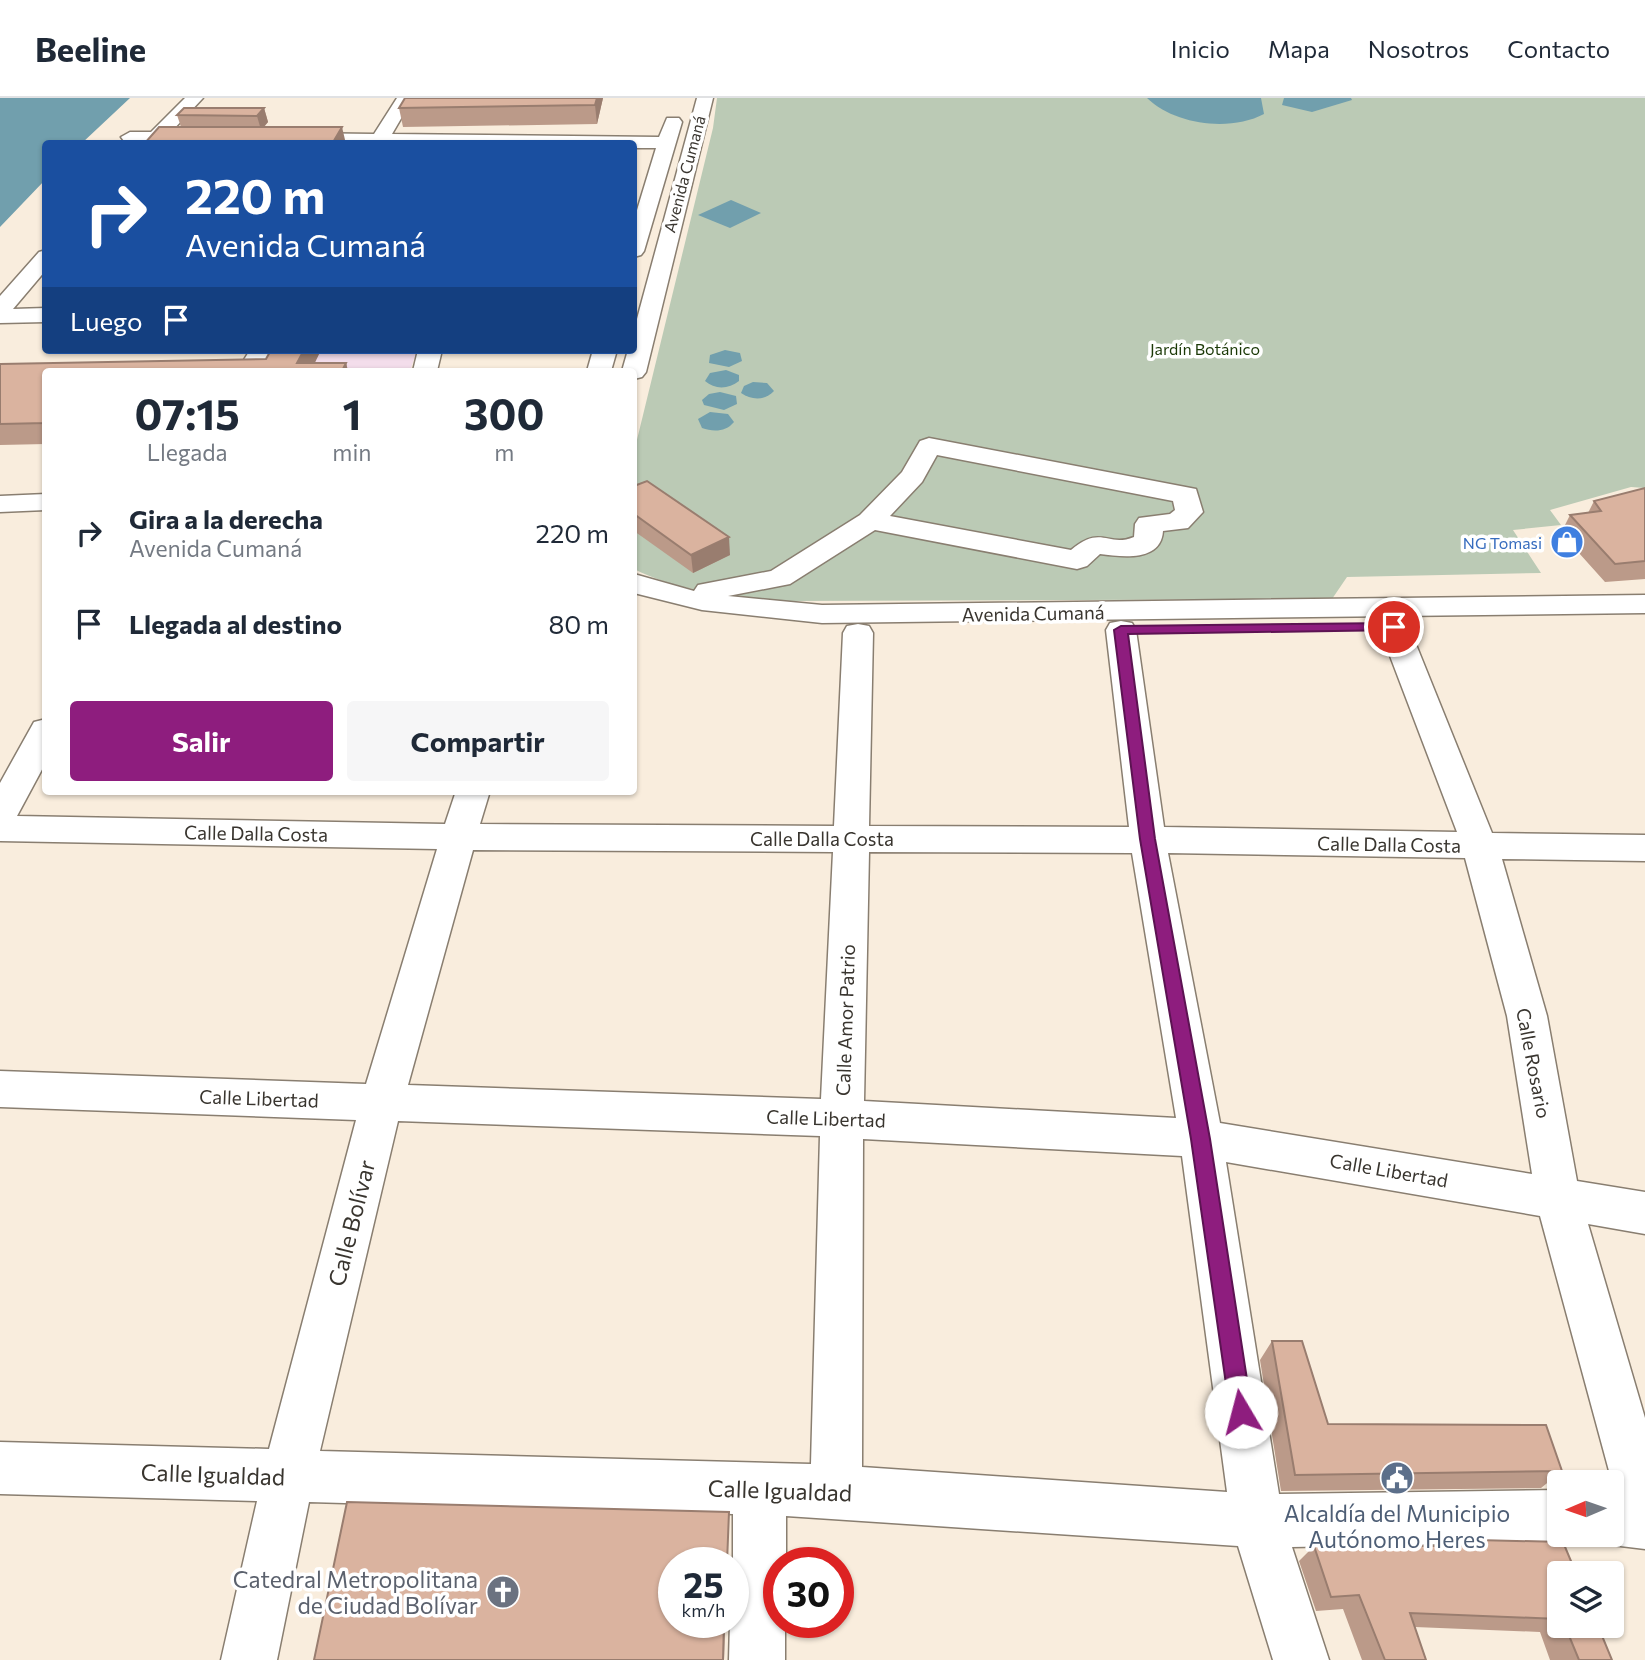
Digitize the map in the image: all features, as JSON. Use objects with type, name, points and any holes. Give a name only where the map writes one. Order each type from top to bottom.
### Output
[{"type":"street","points":[[152,140],[195,98]]},
{"type":"street","points":[[380,140],[405,98]]},
{"type":"street","name":"Avenida Cumaná","points":[[635,368],[705,98]]},
{"type":"street","name":"Avenida Cumaná","points":[[637,230],[640,210],[677,109]]},
{"type":"street","points":[[129,140],[149,118]]},
{"type":"street","points":[[152,140],[222,138]]},
{"type":"street","points":[[274,138],[344,140]]},
{"type":"street","points":[[637,143],[666,143]]},
{"type":"street","points":[[0,281],[41,248]]},
{"type":"street","points":[[0,310],[41,248]]},
{"type":"street","points":[[0,316],[42,315]]},
{"type":"street","points":[[673,594],[718,590],[780,578],[870,521],[913,475],[929,446],[1186,495],[1188,513],[1178,522],[1149,524],[1148,542],[1130,549],[1094,545],[1077,560],[870,521]]},
{"type":"street","points":[[0,504],[42,502]]},
{"type":"street","name":"Avenida Cumaná","points":[[637,584],[673,594],[751,607],[858,615],[1641,620]]},
{"type":"street","name":"Avenida Cumaná","points":[[637,605],[744,625],[858,633],[1394,627],[1641,620]]},
{"type":"street","name":"Calle Rosario","points":[[1394,627],[1480,846],[1527,1016],[1558,1199],[1645,1508]]},
{"type":"street","points":[[1121,630],[1148,839],[1201,1139],[1257,1521],[1301,1660]]},
{"type":"street","name":"Calle Amor Patrio","points":[[836,1491],[842,1118],[858,633]]},
{"type":"street","points":[[0,815],[42,737]]},
{"type":"street","name":"Calle Bolívar","points":[[250,1660],[287,1477],[381,1103],[472,795]]},
{"type":"street","name":"Calle Dalla Costa","points":[[0,828],[458,837],[1148,839],[1645,848]]},
{"type":"street","name":"Calle Libertad","points":[[0,1089],[842,1118],[1201,1139],[1645,1213]]},
{"type":"street","name":"Calle Igualdad","points":[[0,1468],[836,1491],[1257,1521],[1547,1516]]},
{"type":"street","points":[[757,1660],[760,1489]]},
{"type":"street","points":[[1624,1521],[1645,1522]]},
{"type":"shaded area","points":[[267,354],[416,354],[411,368],[259,368]]},
{"type":"green space","name":"Jardín Botánico","points":[[717,98],[1645,98],[1645,488],[1631,487],[1550,510],[1561,525],[1513,530],[1541,573],[1347,577],[1332,599],[787,601],[708,592],[652,577],[637,570],[637,440],[713,128]]},
{"type":"water","points":[[0,98],[130,98],[85,140],[42,140],[42,183],[0,227]]},
{"type":"water","points":[[1147,98],[1261,98],[1264,114],[1235,123],[1203,123],[1172,114]]},
{"type":"water","points":[[1284,98],[1352,100],[1312,112],[1282,105]]},
{"type":"water","points":[[731,200],[761,213],[730,228],[698,215]]},
{"type":"water","points":[[725,350],[740,353],[742,361],[729,367],[709,363],[710,355]]},
{"type":"water","points":[[726,370],[739,375],[739,381],[722,387],[705,381],[710,373]]},
{"type":"water","points":[[753,382],[767,383],[774,391],[766,397],[758,398],[741,393],[744,386]]},
{"type":"water","points":[[720,392],[736,396],[737,404],[724,410],[704,405],[702,400],[709,394]]},
{"type":"water","points":[[710,412],[728,414],[734,422],[719,430],[702,428],[698,419]]},
{"type":"building","points":[[405,98],[597,98],[595,105],[399,108]]},
{"type":"building","points":[[184,108],[264,108],[257,116],[177,115]]},
{"type":"building","points":[[159,127],[342,127],[334,140],[148,140]]},
{"type":"building","points":[[269,354],[302,354],[297,363],[346,363],[344,368],[42,368],[42,423],[0,424],[0,364],[266,359]]},
{"type":"building","points":[[647,481],[729,537],[691,555],[637,516],[637,485]]},
{"type":"building","points":[[1645,488],[1645,561],[1615,564],[1570,515],[1601,511],[1594,501]]},
{"type":"building","points":[[1272,1341],[1302,1341],[1328,1424],[1546,1425],[1562,1470],[1547,1471],[1295,1475]]},
{"type":"building","name":"Catedral Metropolitana de Ciudad Bolívar","points":[[347,1502],[729,1512],[728,1547],[658,1547],[658,1638],[724,1638],[723,1660],[314,1660]]},
{"type":"building","points":[[1477,1540],[1547,1542],[1547,1547],[1565,1547],[1571,1561],[1547,1561],[1547,1619],[1410,1613],[1426,1660],[1385,1660],[1359,1595],[1331,1597],[1314,1546],[1476,1546]]},
{"type":"building","points":[[1570,1638],[1603,1638],[1612,1660],[1579,1660]]},
{"type":"place","name":"NG Tomasi","points":[[1567,542]]},
{"type":"place","name":"Alcaldía del Municipio Autónomo Heres","points":[[1397,1478]]},
{"type":"place","name":"Catedral Metropolitana de Ciudad Bolívar","points":[[503,1592]]},
{"type":"route","points":[[1241,1412],[1201,1139],[1148,839],[1121,630],[1394,627]]}]
